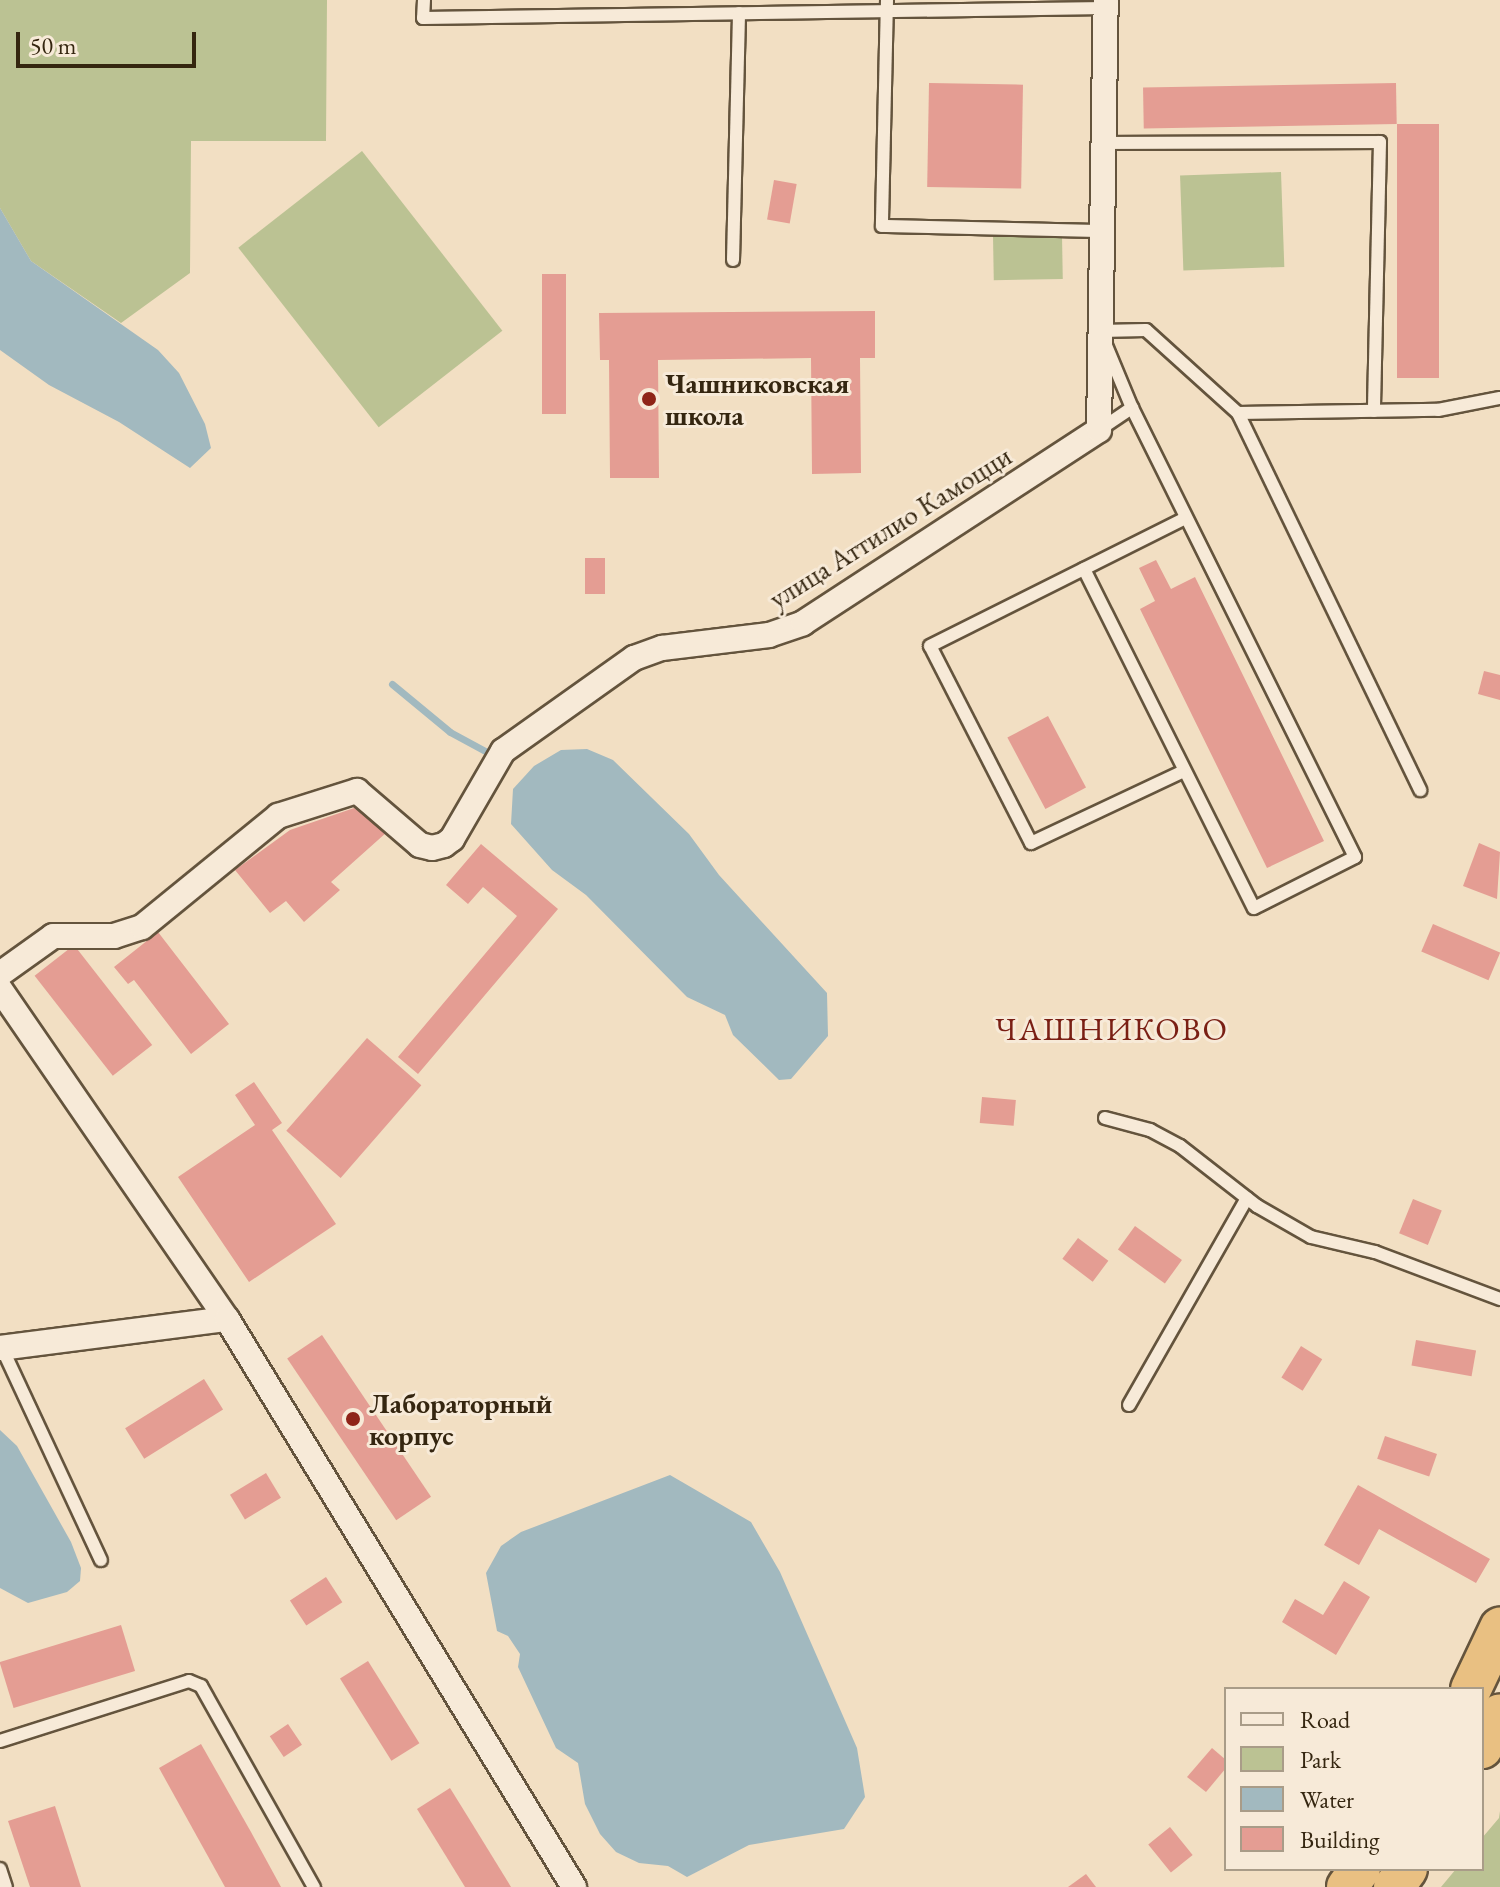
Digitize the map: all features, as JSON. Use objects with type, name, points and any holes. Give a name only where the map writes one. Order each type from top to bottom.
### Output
[{"type":"highway","points":[[1472,1687],[1500,1628]]},
{"type":"highway","points":[[1484,1744],[1500,1714]]},
{"type":"street","points":[[1099,430],[1106,4]]},
{"type":"street","name":"улица Аттилио Камоцци","points":[[0,974],[53,936],[114,936],[142,927],[278,816],[357,791],[420,845],[428,848],[444,845],[452,839],[503,751],[634,658],[662,648],[769,635],[803,623],[1099,430]]},
{"type":"street","points":[[0,989],[227,1319],[574,1887]]},
{"type":"street","points":[[1,1348],[227,1319]]},
{"type":"lane","points":[[424,0],[423,18],[739,13],[887,6],[1106,4]]},
{"type":"lane","points":[[887,6],[882,226],[1102,231]]},
{"type":"lane","points":[[733,260],[739,13]]},
{"type":"lane","points":[[1103,143],[1380,142],[1374,411]]},
{"type":"lane","points":[[1084,569],[1254,908],[1355,857],[1132,408],[1100,331],[1146,330],[1238,413],[1420,790]]},
{"type":"lane","points":[[1238,413],[1438,410],[1500,398]]},
{"type":"lane","points":[[1099,430],[1132,408]]},
{"type":"lane","points":[[1184,771],[1031,843],[930,646],[1186,518]]},
{"type":"lane","points":[[1105,1118],[1150,1130],[1180,1146],[1285,1225],[1311,1237],[1375,1252],[1500,1299]]},
{"type":"lane","points":[[1129,1405],[1247,1198]]},
{"type":"lane","points":[[1,1348],[101,1560]]},
{"type":"lane","points":[[0,1741],[189,1681],[201,1686],[314,1887]]},
{"type":"lane","points":[[0,1869],[6,1887]]},
{"type":"green space","points":[[0,0],[327,0],[326,141],[191,141],[190,273],[121,323],[31,261],[0,208]]},
{"type":"green space","points":[[362,151],[502,331],[379,427],[238,248]]},
{"type":"green space","points":[[1281,172],[1284,267],[1183,270],[1180,176]]},
{"type":"green space","points":[[1062,235],[1063,279],[994,280],[993,236]]},
{"type":"green space","points":[[1500,1811],[1500,1887],[1441,1887],[1454,1871],[1484,1871],[1484,1836],[1499,1818]]},
{"type":"water","points":[[0,208],[31,261],[158,350],[179,373],[205,424],[211,448],[190,468],[119,422],[49,385],[0,350]]},
{"type":"water","points":[[587,749],[613,760],[689,834],[719,875],[827,993],[828,1036],[791,1079],[779,1080],[733,1035],[725,1015],[687,997],[586,895],[552,870],[511,824],[513,789],[534,766],[561,750]]},
{"type":"water","points":[[0,1430],[17,1446],[71,1542],[81,1568],[80,1581],[67,1592],[28,1603],[0,1588]]},
{"type":"water","points":[[670,1475],[751,1522],[780,1572],[857,1748],[865,1797],[844,1829],[749,1845],[687,1877],[668,1866],[639,1863],[616,1852],[600,1834],[585,1804],[578,1763],[556,1748],[518,1667],[520,1654],[508,1636],[497,1631],[486,1573],[501,1546],[521,1532]]},
{"type":"building","points":[[929,83],[1023,85],[1021,189],[927,187]]},
{"type":"building","points":[[1396,83],[1397,124],[1144,128],[1143,87]]},
{"type":"building","points":[[1397,124],[1439,124],[1439,378],[1397,378]]},
{"type":"building","points":[[774,180],[797,184],[790,223],[767,219]]},
{"type":"building","points":[[542,274],[566,274],[566,414],[542,414]]},
{"type":"building","points":[[875,311],[875,358],[860,358],[861,473],[812,474],[811,358],[658,360],[659,478],[610,478],[609,360],[600,360],[599,313]]},
{"type":"building","points":[[585,558],[605,558],[605,594],[585,594]]},
{"type":"building","points":[[1156,560],[1171,589],[1195,577],[1324,841],[1267,868],[1140,609],[1155,601],[1139,568]]},
{"type":"building","points":[[1484,671],[1500,675],[1500,700],[1478,694]]},
{"type":"building","points":[[1048,716],[1086,788],[1045,809],[1007,738]]},
{"type":"building","points":[[357,807],[387,832],[331,882],[340,890],[304,922],[286,901],[270,913],[235,870],[290,830]]},
{"type":"building","points":[[1479,843],[1500,852],[1497,899],[1463,886]]},
{"type":"building","points":[[481,844],[558,909],[418,1074],[398,1057],[517,916],[483,887],[468,904],[446,885]]},
{"type":"building","points":[[1433,924],[1500,952],[1488,980],[1421,952]]},
{"type":"building","points":[[158,932],[229,1024],[191,1054],[134,980],[128,984],[114,967]]},
{"type":"building","points":[[74,945],[152,1045],[113,1076],[35,976]]},
{"type":"building","points":[[367,1038],[421,1085],[341,1178],[286,1131]]},
{"type":"building","points":[[254,1082],[282,1123],[272,1130],[336,1224],[249,1282],[178,1177],[255,1125],[235,1095]]},
{"type":"building","points":[[982,1097],[1016,1100],[1014,1126],[980,1123]]},
{"type":"building","points":[[1413,1199],[1442,1211],[1428,1245],[1399,1233]]},
{"type":"building","points":[[1135,1226],[1182,1260],[1165,1284],[1118,1249]]},
{"type":"building","points":[[1078,1238],[1108,1261],[1093,1282],[1062,1259]]},
{"type":"building","name":"Лабораторный корпус","points":[[322,1335],[431,1497],[396,1520],[287,1358]]},
{"type":"building","points":[[1416,1340],[1476,1351],[1472,1376],[1411,1366]]},
{"type":"building","points":[[1301,1346],[1322,1359],[1303,1391],[1281,1377]]},
{"type":"building","points":[[204,1379],[223,1410],[144,1459],[125,1428]]},
{"type":"building","points":[[1385,1436],[1437,1454],[1429,1477],[1377,1459]]},
{"type":"building","points":[[266,1473],[281,1498],[245,1519],[230,1495]]},
{"type":"building","points":[[1358,1485],[1490,1559],[1476,1583],[1379,1529],[1359,1565],[1324,1545]]},
{"type":"building","points":[[326,1577],[342,1602],[306,1626],[290,1600]]},
{"type":"building","points":[[1344,1581],[1370,1597],[1336,1655],[1282,1622],[1295,1599],[1323,1615]]},
{"type":"building","points":[[121,1625],[135,1671],[14,1708],[0,1662]]},
{"type":"building","points":[[368,1661],[419,1743],[391,1761],[340,1678]]},
{"type":"building","points":[[288,1724],[302,1745],[284,1757],[270,1736]]},
{"type":"building","points":[[201,1744],[281,1887],[225,1887],[159,1768]]},
{"type":"building","points":[[1212,1748],[1224,1758],[1224,1770],[1206,1792],[1187,1777]]},
{"type":"building","points":[[450,1788],[511,1887],[465,1887],[417,1809]]},
{"type":"building","points":[[55,1806],[81,1887],[30,1887],[8,1821]]},
{"type":"building","points":[[1170,1827],[1193,1855],[1171,1873],[1148,1845]]},
{"type":"building","points":[[1086,1874],[1096,1887],[1068,1887]]},
{"type":"waterway","points":[[392,684],[450,732],[487,752]]},
{"type":"place","name":"Чашниковская школа","points":[[649,399]]},
{"type":"place","name":"Лабораторный корпус","points":[[353,1419]]},
{"type":"district","name":"ЧАШНИКОВО","points":[[1112,1029]]}]
